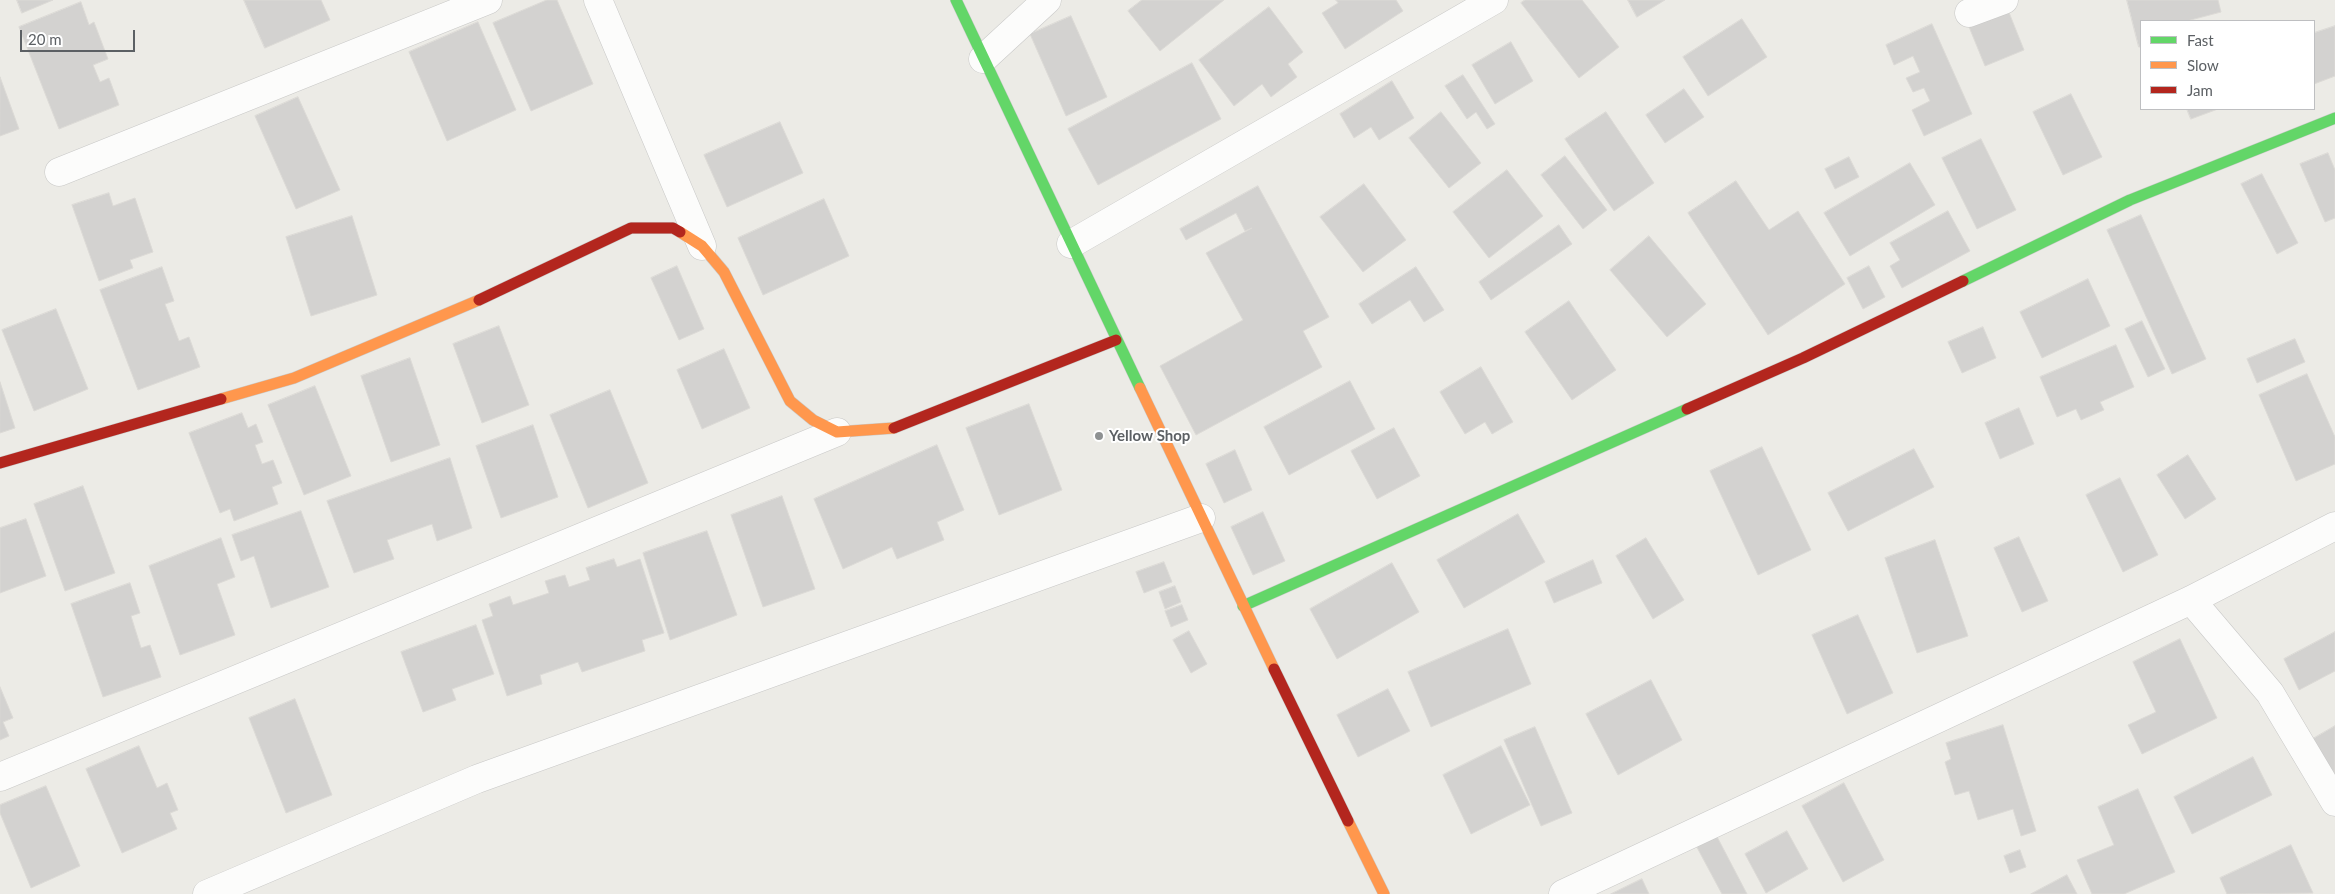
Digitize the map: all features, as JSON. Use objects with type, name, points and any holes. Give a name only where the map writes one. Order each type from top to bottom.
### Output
[{"type":"street","points":[[59,172],[488,0]]},
{"type":"street","points":[[598,0],[702,246],[724,272],[790,401],[813,420],[837,432]]},
{"type":"street","points":[[956,0],[1243,606],[1384,894]]},
{"type":"street","points":[[983,60],[1047,0]]},
{"type":"street","points":[[1071,244],[1494,0]]},
{"type":"street","points":[[1969,13],[2004,0]]},
{"type":"street","points":[[1243,606],[1803,358],[2130,200],[2335,118]]},
{"type":"street","points":[[0,463],[294,378],[460,309],[631,228],[673,228],[702,246]]},
{"type":"street","points":[[0,777],[837,432],[897,428],[1116,340]]},
{"type":"street","points":[[207,894],[477,778],[1202,518]]},
{"type":"street","points":[[1563,894],[2190,600],[2335,526]]},
{"type":"street","points":[[2190,600],[2270,693],[2335,802]]},
{"type":"building","points":[[17,0],[53,0],[22,13]]},
{"type":"building","points":[[244,0],[321,0],[330,20],[265,48]]},
{"type":"building","points":[[547,0],[557,0],[593,84],[531,111],[493,23]]},
{"type":"building","points":[[1142,0],[1224,0],[1160,51],[1128,11]]},
{"type":"building","points":[[1336,0],[1396,0],[1403,11],[1345,49],[1322,13],[1338,3]]},
{"type":"building","points":[[1525,0],[1582,0],[1619,47],[1579,78],[1521,3]]},
{"type":"building","points":[[1628,0],[1665,0],[1637,17]]},
{"type":"building","points":[[2127,0],[2218,0],[2221,12],[2191,20],[2140,20],[2139,47]]},
{"type":"building","points":[[81,2],[89,25],[94,22],[108,59],[93,65],[100,82],[109,78],[119,105],[59,129],[19,27]]},
{"type":"building","points":[[2006,5],[2024,50],[1985,66],[1967,22]]},
{"type":"building","points":[[1269,7],[1303,52],[1288,64],[1297,77],[1271,97],[1262,84],[1234,106],[1199,60]]},
{"type":"building","points":[[1071,16],[1107,97],[1066,116],[1030,34]]},
{"type":"building","points":[[1742,19],[1767,57],[1708,96],[1683,57]]},
{"type":"building","points":[[478,22],[516,110],[447,141],[409,52]]},
{"type":"building","points":[[1932,24],[1972,114],[1924,136],[1912,110],[1930,101],[1924,88],[1913,92],[1906,78],[1920,72],[1913,56],[1894,65],[1886,45]]},
{"type":"building","points":[[2335,26],[2335,76],[2315,84],[2315,33]]},
{"type":"building","points":[[1511,42],[1533,81],[1495,104],[1472,65]]},
{"type":"building","points":[[1192,63],[1221,119],[1098,185],[1068,129]]},
{"type":"building","points":[[1463,75],[1495,124],[1487,129],[1476,112],[1467,119],[1445,86]]},
{"type":"building","points":[[0,77],[19,129],[0,136]]},
{"type":"building","points":[[1392,81],[1414,118],[1379,140],[1371,127],[1354,138],[1340,114]]},
{"type":"building","points":[[1684,89],[1704,117],[1665,143],[1646,115]]},
{"type":"building","points":[[2071,94],[2102,157],[2063,175],[2033,112]]},
{"type":"building","points":[[298,97],[340,190],[296,209],[255,116]]},
{"type":"building","points":[[2187,110],[2215,110],[2191,119]]},
{"type":"building","points":[[1441,112],[1481,163],[1449,188],[1409,138]]},
{"type":"building","points":[[1606,112],[1654,183],[1614,211],[1565,139]]},
{"type":"building","points":[[780,122],[803,173],[727,207],[704,155]]},
{"type":"building","points":[[1981,139],[2016,210],[1977,229],[1942,158]]},
{"type":"building","points":[[2328,153],[2335,170],[2335,218],[2325,222],[2300,164]]},
{"type":"building","points":[[1565,156],[1607,210],[1583,229],[1541,175]]},
{"type":"building","points":[[1849,157],[1859,177],[1835,189],[1825,169]]},
{"type":"building","points":[[1910,163],[1935,205],[1850,256],[1824,213]]},
{"type":"building","points":[[1507,170],[1543,216],[1489,258],[1453,212]]},
{"type":"building","points":[[2262,174],[2298,243],[2277,254],[2241,184]]},
{"type":"building","points":[[1736,181],[1769,230],[1798,211],[1845,284],[1768,335],[1688,213]]},
{"type":"building","points":[[1364,184],[1406,240],[1363,272],[1320,217]]},
{"type":"building","points":[[1258,186],[1329,317],[1303,331],[1322,367],[1196,435],[1160,366],[1243,320],[1206,253],[1252,228],[1245,231],[1236,213],[1186,240],[1180,229]]},
{"type":"building","points":[[109,193],[113,206],[135,198],[153,252],[130,260],[133,268],[99,281],[72,205]]},
{"type":"building","points":[[824,199],[849,256],[763,295],[738,238]]},
{"type":"building","points":[[1948,211],[1970,251],[1902,288],[1890,266],[1900,260],[1890,243]]},
{"type":"building","points":[[2141,215],[2206,359],[2172,374],[2107,230]]},
{"type":"building","points":[[352,216],[377,295],[311,316],[286,237]]},
{"type":"building","points":[[1559,225],[1572,244],[1491,300],[1479,282]]},
{"type":"building","points":[[1649,236],[1706,304],[1667,337],[1610,270]]},
{"type":"building","points":[[677,266],[704,329],[679,340],[651,278]]},
{"type":"building","points":[[1869,266],[1885,297],[1863,309],[1847,278]]},
{"type":"building","points":[[162,267],[174,301],[165,304],[179,341],[189,337],[200,367],[138,390],[100,290]]},
{"type":"building","points":[[1416,267],[1444,310],[1424,322],[1410,300],[1372,324],[1359,304]]},
{"type":"building","points":[[2088,279],[2110,326],[2042,358],[2020,312]]},
{"type":"building","points":[[1569,301],[1616,370],[1572,400],[1525,332]]},
{"type":"building","points":[[56,309],[88,389],[34,411],[2,330]]},
{"type":"building","points":[[2142,321],[2165,369],[2148,377],[2125,329]]},
{"type":"building","points":[[499,326],[529,405],[482,423],[453,344]]},
{"type":"building","points":[[1983,327],[1996,358],[1962,373],[1948,342]]},
{"type":"building","points":[[2295,339],[2305,362],[2257,383],[2247,359]]},
{"type":"building","points":[[2116,345],[2134,387],[2100,402],[2104,410],[2081,420],[2076,409],[2057,417],[2040,377]]},
{"type":"building","points":[[724,349],[750,408],[702,429],[677,370]]},
{"type":"building","points":[[410,358],[440,445],[391,462],[361,376]]},
{"type":"building","points":[[1481,367],[1513,422],[1492,434],[1485,422],[1465,434],[1440,392]]},
{"type":"building","points":[[2307,374],[2335,437],[2335,464],[2296,481],[2259,395]]},
{"type":"building","points":[[1350,381],[1375,429],[1289,475],[1264,427]]},
{"type":"building","points":[[0,382],[15,428],[0,433]]},
{"type":"building","points":[[315,386],[351,476],[304,495],[268,405]]},
{"type":"building","points":[[610,390],[648,483],[588,508],[550,415]]},
{"type":"building","points":[[1029,404],[1062,490],[999,515],[966,428]]},
{"type":"building","points":[[2019,408],[2034,444],[2000,459],[1985,423]]},
{"type":"building","points":[[242,413],[248,428],[256,424],[263,442],[255,445],[262,464],[273,460],[282,483],[272,487],[278,504],[234,521],[230,509],[220,513],[189,433]]},
{"type":"building","points":[[533,425],[558,497],[501,518],[476,446]]},
{"type":"building","points":[[1394,428],[1420,476],[1377,499],[1351,451]]},
{"type":"building","points":[[937,445],[964,510],[937,522],[944,540],[897,559],[892,547],[843,569],[814,499]]},
{"type":"building","points":[[1762,447],[1811,550],[1758,575],[1710,471]]},
{"type":"building","points":[[1914,449],[1934,487],[1848,531],[1828,493]]},
{"type":"building","points":[[1235,450],[1252,490],[1224,503],[1206,464]]},
{"type":"building","points":[[2188,455],[2216,499],[2185,519],[2157,475]]},
{"type":"building","points":[[450,458],[472,528],[437,541],[432,524],[387,540],[394,559],[354,573],[327,501]]},
{"type":"building","points":[[2120,478],[2158,555],[2123,572],[2086,495]]},
{"type":"building","points":[[83,486],[115,573],[65,591],[34,504]]},
{"type":"building","points":[[782,496],[815,589],[763,607],[731,515]]},
{"type":"building","points":[[301,511],[329,587],[271,608],[254,556],[241,561],[232,535]]},
{"type":"building","points":[[1263,512],[1285,561],[1253,575],[1231,527]]},
{"type":"building","points":[[1518,514],[1545,562],[1464,608],[1437,560]]},
{"type":"building","points":[[26,519],[46,576],[0,593],[0,528]]},
{"type":"building","points":[[707,531],[737,615],[670,640],[643,553]]},
{"type":"building","points":[[2019,537],[2048,601],[2022,612],[1994,548]]},
{"type":"building","points":[[221,538],[235,577],[217,584],[235,635],[180,655],[149,566]]},
{"type":"building","points":[[1646,538],[1684,600],[1653,619],[1616,556]]},
{"type":"building","points":[[1935,540],[1968,636],[1917,653],[1885,558]]},
{"type":"building","points":[[614,559],[617,567],[640,559],[664,633],[642,640],[645,651],[582,672],[578,662],[540,675],[542,684],[507,696],[482,620],[493,616],[489,604],[510,596],[513,605],[549,593],[545,581],[565,575],[569,587],[590,580],[586,568]]},
{"type":"building","points":[[1593,560],[1602,583],[1554,603],[1545,582]]},
{"type":"building","points":[[1164,562],[1172,582],[1144,593],[1136,572]]},
{"type":"building","points":[[1392,563],[1419,612],[1337,659],[1310,609]]},
{"type":"building","points":[[130,583],[140,613],[131,616],[141,648],[150,645],[161,677],[103,697],[71,604]]},
{"type":"building","points":[[1175,586],[1181,602],[1165,609],[1159,592]]},
{"type":"building","points":[[1182,605],[1188,620],[1171,627],[1165,611]]},
{"type":"building","points":[[1858,615],[1893,693],[1847,714],[1812,635]]},
{"type":"building","points":[[476,625],[494,674],[452,689],[456,700],[423,712],[401,652]]},
{"type":"building","points":[[1508,629],[1531,684],[1431,727],[1408,672]]},
{"type":"building","points":[[1189,631],[1207,664],[1191,673],[1173,640]]},
{"type":"building","points":[[2335,632],[2335,671],[2299,690],[2284,659]]},
{"type":"building","points":[[2180,639],[2217,718],[2142,754],[2128,725],[2156,712],[2133,662]]},
{"type":"building","points":[[1651,680],[1682,740],[1618,775],[1586,714]]},
{"type":"building","points":[[0,687],[13,718],[3,722],[9,736],[0,740]]},
{"type":"building","points":[[1388,689],[1410,731],[1358,757],[1337,715]]},
{"type":"building","points":[[295,699],[332,795],[286,813],[249,718]]},
{"type":"building","points":[[2003,725],[2036,831],[2021,836],[2013,809],[1978,820],[1969,791],[1955,795],[1945,762],[1951,759],[1946,743]]},
{"type":"building","points":[[2335,726],[2335,781],[2311,740]]},
{"type":"building","points":[[1535,727],[1572,813],[1541,826],[1504,740]]},
{"type":"building","points":[[139,746],[157,788],[167,783],[178,810],[170,813],[177,829],[122,853],[86,769]]},
{"type":"building","points":[[1501,746],[1530,805],[1471,834],[1443,775]]},
{"type":"building","points":[[2253,757],[2272,795],[2192,834],[2174,797]]},
{"type":"building","points":[[1844,783],[1884,860],[1843,882],[1802,806]]},
{"type":"building","points":[[46,786],[80,866],[31,888],[0,813],[0,805]]},
{"type":"building","points":[[2138,789],[2175,872],[2124,894],[2092,894],[2077,860],[2114,845],[2098,807]]},
{"type":"building","points":[[1713,829],[1747,894],[1722,894],[1693,840]]},
{"type":"building","points":[[1787,831],[1808,869],[1766,893],[1745,854]]},
{"type":"building","points":[[2291,845],[2313,893],[2227,894],[2220,878]]},
{"type":"building","points":[[2020,850],[2026,867],[2010,873],[2004,856]]},
{"type":"building","points":[[2067,875],[2077,894],[2031,894]]},
{"type":"building","points":[[1642,879],[1649,894],[1611,894]]},
{"type":"traffic: fast","points":[[956,0],[1140,388]]},
{"type":"traffic: fast","points":[[1963,281],[2130,200],[2335,118]]},
{"type":"traffic: fast","points":[[1243,606],[1687,409]]},
{"type":"traffic: slow","points":[[680,232],[702,246],[724,272],[790,401],[813,420],[837,432],[894,428]]},
{"type":"traffic: slow","points":[[221,399],[294,378],[479,300]]},
{"type":"traffic: slow","points":[[1140,388],[1274,669]]},
{"type":"traffic: slow","points":[[1348,821],[1384,894]]},
{"type":"traffic: jam","points":[[479,300],[631,228],[673,228],[680,232]]},
{"type":"traffic: jam","points":[[1687,409],[1803,358],[1963,281]]},
{"type":"traffic: jam","points":[[894,428],[1116,340]]},
{"type":"traffic: jam","points":[[0,463],[221,399]]},
{"type":"traffic: jam","points":[[1274,669],[1348,821]]},
{"type":"place","name":"Yellow Shop","points":[[1099,436]]}]
